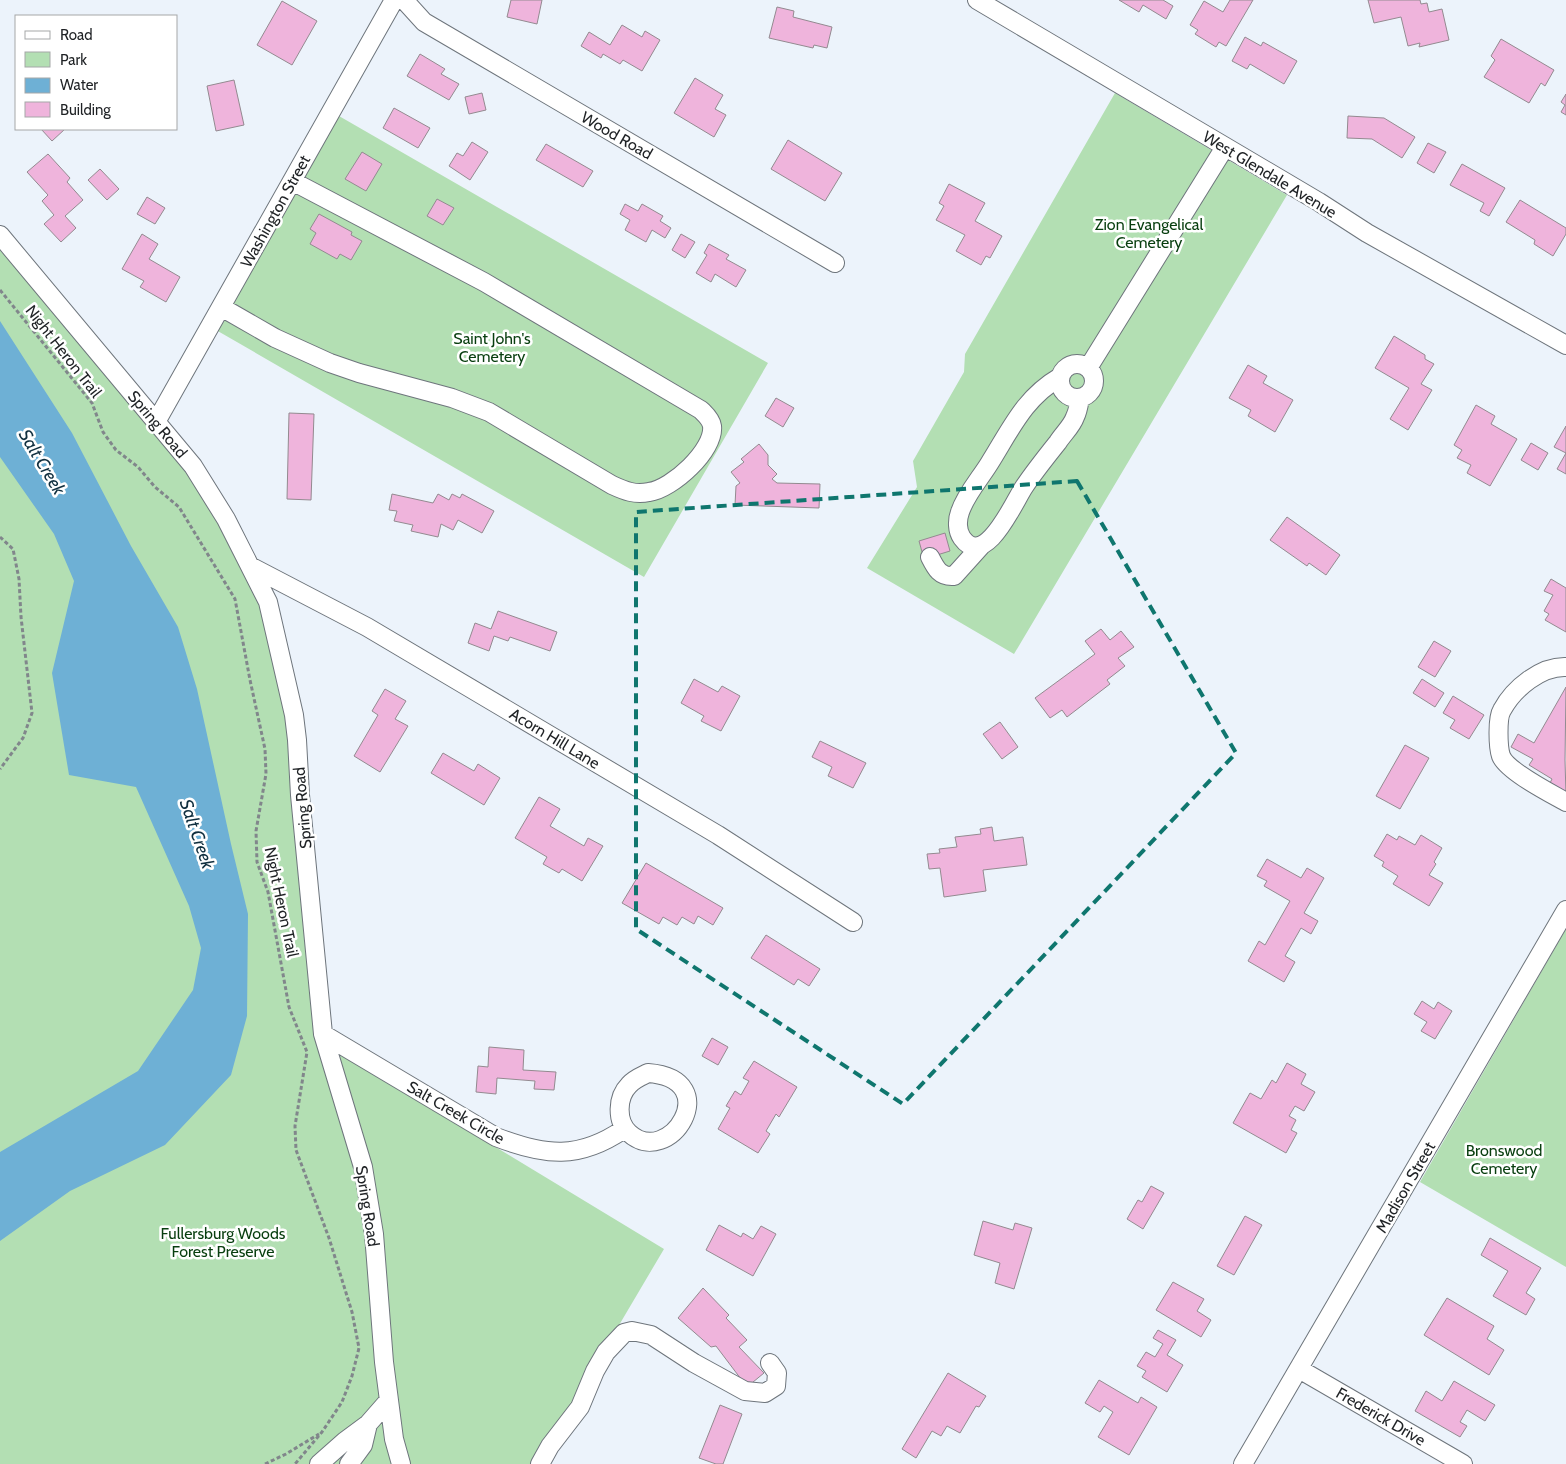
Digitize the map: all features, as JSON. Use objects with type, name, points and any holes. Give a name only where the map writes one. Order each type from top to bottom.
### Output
[{"type":"street","name":"Washington Street","points":[[156,422],[394,0]]},
{"type":"street","name":"Wood Road","points":[[404,0],[424,22],[835,263]]},
{"type":"street","name":"West Glendale Avenue","points":[[977,0],[1320,202],[1366,233],[1566,345]]},
{"type":"street","points":[[1088,368],[1224,147]]},
{"type":"street","points":[[221,307],[290,346],[330,363],[359,373],[452,398],[489,412],[612,485],[628,492],[652,492],[664,487],[681,476],[694,463],[706,445],[711,434],[712,424],[702,410],[484,282],[292,181]]},
{"type":"street","name":"Spring Road","points":[[0,235],[193,466],[226,519],[268,602],[294,715],[323,1034],[363,1167],[374,1234],[384,1362],[394,1439],[401,1464]]},
{"type":"street","points":[[982,546],[968,544],[959,531],[959,514],[966,497],[1022,410],[1045,386],[1060,377],[1065,369],[1069,366],[1082,365],[1088,368],[1094,377],[1092,391],[1086,396],[1073,398],[1067,395],[1060,384],[1060,377]]},
{"type":"street","points":[[930,558],[940,573],[946,576],[954,576],[982,546],[989,542],[1029,479],[1075,418],[1080,398]]},
{"type":"street","name":"Acorn Hill Lane","points":[[250,566],[376,632],[718,835],[853,922]]},
{"type":"street","points":[[1566,667],[1555,666],[1535,676],[1515,692],[1500,711],[1499,730],[1501,755],[1509,767],[1566,802]]},
{"type":"street","name":"Madison Street","points":[[1243,1464],[1566,910]]},
{"type":"street","name":"Salt Creek Circle","points":[[323,1034],[496,1137],[516,1145],[538,1151],[560,1152],[579,1150],[600,1144],[624,1129]]},
{"type":"street","points":[[540,1464],[550,1446],[580,1407],[595,1371],[606,1352],[624,1333],[632,1331],[651,1335],[694,1363],[745,1391],[765,1393],[776,1386],[777,1373],[770,1363]]},
{"type":"street","name":"Frederick Drive","points":[[1299,1368],[1463,1464]]},
{"type":"street","points":[[319,1464],[368,1424],[389,1400]]},
{"type":"street","points":[[349,1464],[363,1444],[368,1424]]},
{"type":"path","name":"Night Heron Trail","points":[[0,290],[92,403],[103,432],[116,450],[179,507],[236,599],[250,680],[265,749],[266,774],[256,831],[257,862],[268,892],[289,1008],[307,1052],[295,1126],[296,1150],[329,1238],[350,1302],[358,1348],[352,1376],[342,1402],[322,1432],[295,1464]]},
{"type":"path","points":[[0,537],[13,549],[19,579],[22,626],[32,713],[23,738],[0,769]]},
{"type":"path","points":[[265,1464],[286,1454],[322,1432]]},
{"type":"highlighted area","points":[[1077,481],[1236,753],[903,1104],[636,929],[636,512]]},
{"type":"green space","name":"Zion Evangelical Cemetery","points":[[1115,93],[1287,195],[1014,654],[867,568],[917,487],[913,461],[964,372],[965,354]]},
{"type":"green space","name":"Saint John's Cemetery","points":[[339,116],[768,363],[644,577],[216,330]]},
{"type":"green space","name":"Fullersburg Woods Forest Preserve","points":[[0,244],[190,471],[264,606],[287,706],[316,1038],[664,1249],[537,1464],[0,1464]]},
{"type":"green space","name":"Bronswood Cemetery","points":[[1566,929],[1566,1267],[1420,1182]]},
{"type":"water","name":"Salt Creek","points":[[0,321],[72,433],[131,546],[178,627],[197,689],[248,914],[247,1016],[231,1075],[165,1145],[70,1191],[0,1241],[0,1152],[138,1071],[193,990],[201,948],[189,906],[136,787],[69,775],[52,673],[74,581],[54,534],[0,457]]},
{"type":"building","points":[[511,0],[542,0],[537,24],[507,17]]},
{"type":"building","points":[[1119,0],[1163,0],[1173,6],[1166,19],[1143,5],[1139,12]]},
{"type":"building","points":[[1230,0],[1253,0],[1226,46],[1219,42],[1216,47],[1195,34],[1198,30],[1190,25],[1204,1],[1223,12]]},
{"type":"building","points":[[1368,0],[1420,0],[1421,4],[1427,3],[1429,12],[1442,9],[1449,40],[1419,47],[1420,43],[1408,46],[1401,17],[1374,23]]},
{"type":"building","points":[[282,1],[317,21],[292,65],[257,45]]},
{"type":"building","points":[[777,7],[794,11],[793,17],[832,27],[827,48],[814,45],[813,48],[769,38]]},
{"type":"building","points":[[622,25],[642,37],[645,31],[660,40],[642,71],[623,60],[620,64],[603,54],[601,58],[581,46],[589,32],[610,45]]},
{"type":"building","points":[[1245,37],[1261,46],[1263,42],[1297,61],[1284,84],[1250,64],[1247,69],[1232,61]]},
{"type":"building","points":[[1501,39],[1554,70],[1545,86],[1541,83],[1529,103],[1484,77],[1495,60],[1491,56]]},
{"type":"building","points":[[420,54],[445,69],[441,74],[459,84],[449,100],[407,76]]},
{"type":"building","points":[[695,78],[723,95],[715,109],[726,115],[714,137],[674,113]]},
{"type":"building","points":[[234,80],[244,125],[216,131],[207,86]]},
{"type":"building","points":[[482,93],[486,110],[469,114],[465,97]]},
{"type":"building","points":[[1566,94],[1566,115],[1561,112],[1565,105],[1561,102]]},
{"type":"building","points":[[394,108],[430,128],[418,148],[383,128]]},
{"type":"building","points":[[1348,116],[1384,118],[1415,137],[1402,158],[1372,139],[1347,138]]},
{"type":"building","points":[[42,130],[64,130],[52,141]]},
{"type":"building","points":[[788,140],[842,173],[825,201],[771,169]]},
{"type":"building","points":[[472,142],[488,152],[470,180],[449,166],[457,153],[463,156]]},
{"type":"building","points":[[1428,143],[1446,152],[1434,173],[1417,163]]},
{"type":"building","points":[[546,144],[593,171],[583,187],[536,160]]},
{"type":"building","points":[[362,152],[382,164],[366,191],[345,179]]},
{"type":"building","points":[[48,154],[70,178],[67,182],[83,200],[65,216],[76,228],[61,242],[44,224],[54,215],[42,201],[48,195],[27,172]]},
{"type":"building","points":[[1462,164],[1505,188],[1489,216],[1480,211],[1484,203],[1450,185]]},
{"type":"building","points":[[100,169],[119,189],[107,200],[88,180]]},
{"type":"building","points":[[949,184],[985,203],[975,221],[1002,236],[990,258],[986,256],[981,265],[956,251],[965,235],[936,220],[944,206],[939,203]]},
{"type":"building","points":[[147,197],[165,208],[155,224],[137,214]]},
{"type":"building","points":[[437,199],[454,208],[443,225],[427,216]]},
{"type":"building","points":[[1520,200],[1566,228],[1566,234],[1553,256],[1534,244],[1535,240],[1506,222]]},
{"type":"building","points":[[625,204],[638,211],[642,204],[663,216],[660,221],[671,228],[665,238],[652,230],[646,242],[625,230],[630,220],[620,214]]},
{"type":"building","points":[[319,214],[352,232],[351,235],[362,241],[351,260],[340,254],[337,259],[310,244],[316,233],[310,229]]},
{"type":"building","points":[[142,234],[158,244],[149,259],[180,277],[166,302],[140,287],[144,281],[122,269]]},
{"type":"building","points":[[681,234],[695,242],[685,258],[672,250]]},
{"type":"building","points":[[709,244],[729,255],[726,259],[746,270],[736,287],[715,274],[711,282],[696,273],[707,255],[704,253]]},
{"type":"building","points":[[1394,336],[1425,355],[1425,359],[1434,364],[1421,384],[1432,390],[1408,430],[1390,419],[1409,388],[1375,368]]},
{"type":"building","points":[[1248,365],[1267,376],[1263,383],[1293,400],[1275,432],[1248,416],[1251,410],[1229,398]]},
{"type":"building","points":[[776,398],[794,408],[783,427],[765,416]]},
{"type":"building","points":[[1476,405],[1495,416],[1491,424],[1517,439],[1490,486],[1467,473],[1471,465],[1457,458],[1462,450],[1454,445]]},
{"type":"building","points":[[289,413],[314,414],[311,500],[287,499]]},
{"type":"building","points":[[1566,426],[1566,453],[1554,447]]},
{"type":"building","points":[[1531,443],[1548,453],[1538,470],[1521,460]]},
{"type":"building","points":[[759,444],[768,455],[768,465],[777,474],[772,479],[777,483],[820,484],[819,508],[735,505],[736,486],[740,483],[731,472],[744,462],[741,459]]},
{"type":"building","points":[[1566,453],[1566,474],[1557,469]]},
{"type":"building","points":[[392,494],[433,503],[438,494],[449,500],[452,494],[460,498],[462,494],[494,511],[482,533],[458,520],[453,530],[441,524],[438,537],[411,531],[413,525],[394,521],[397,511],[389,510]]},
{"type":"building","points":[[1287,517],[1340,555],[1326,575],[1309,563],[1307,566],[1270,540]]},
{"type":"building","points":[[945,533],[950,551],[924,559],[919,541]]},
{"type":"building","points":[[1551,579],[1566,588],[1566,632],[1545,620],[1549,614],[1544,611],[1553,595],[1544,591]]},
{"type":"building","points":[[498,611],[557,632],[550,651],[510,637],[508,641],[494,636],[489,651],[468,643],[475,623],[491,629]]},
{"type":"building","points":[[1101,629],[1110,640],[1121,631],[1134,647],[1118,658],[1125,666],[1107,680],[1110,684],[1067,717],[1062,710],[1050,718],[1035,698],[1095,654],[1085,641]]},
{"type":"building","points":[[1434,641],[1451,651],[1435,677],[1418,667]]},
{"type":"building","points":[[694,679],[718,692],[722,686],[740,696],[721,731],[701,721],[704,716],[681,703]]},
{"type":"building","points":[[1422,679],[1444,693],[1435,707],[1413,693]]},
{"type":"building","points":[[1566,687],[1566,795],[1549,785],[1552,779],[1529,765],[1533,759],[1511,747],[1518,734],[1534,743]]},
{"type":"building","points":[[385,689],[406,701],[395,719],[408,726],[380,772],[354,756],[378,715],[372,711]]},
{"type":"building","points":[[1453,696],[1484,715],[1469,739],[1450,728],[1455,720],[1443,713]]},
{"type":"building","points":[[1000,722],[1018,747],[1002,759],[983,734]]},
{"type":"building","points":[[820,741],[866,763],[853,788],[828,776],[832,767],[812,757]]},
{"type":"building","points":[[1405,745],[1429,758],[1400,809],[1376,796]]},
{"type":"building","points":[[443,753],[474,771],[478,764],[500,778],[484,805],[431,773]]},
{"type":"building","points":[[539,797],[560,809],[550,826],[584,846],[588,838],[603,846],[582,881],[562,869],[559,873],[543,864],[547,857],[515,838]]},
{"type":"building","points":[[992,827],[994,841],[1023,837],[1027,865],[983,870],[986,891],[944,897],[940,868],[929,869],[927,854],[940,853],[939,849],[957,847],[955,837],[981,834],[980,829]]},
{"type":"building","points":[[1387,834],[1397,840],[1399,836],[1415,845],[1421,835],[1442,848],[1434,862],[1436,864],[1429,875],[1443,883],[1429,906],[1393,884],[1398,876],[1382,866],[1384,862],[1374,856]]},
{"type":"building","points":[[1267,859],[1301,878],[1307,868],[1324,878],[1304,913],[1318,921],[1311,934],[1301,928],[1285,956],[1295,962],[1284,982],[1248,961],[1259,941],[1265,945],[1290,901],[1264,886],[1267,881],[1257,876]]},
{"type":"building","points":[[646,863],[723,908],[713,925],[698,916],[694,924],[682,917],[677,925],[663,917],[659,924],[622,903]]},
{"type":"building","points":[[766,935],[820,969],[809,986],[798,979],[794,985],[751,958]]},
{"type":"building","points":[[1422,1001],[1434,1009],[1438,1002],[1452,1011],[1435,1039],[1421,1031],[1427,1022],[1414,1014]]},
{"type":"building","points":[[712,1038],[728,1047],[718,1065],[702,1056]]},
{"type":"building","points":[[489,1047],[524,1050],[523,1070],[556,1072],[554,1090],[534,1089],[535,1081],[497,1078],[496,1094],[476,1092],[478,1066],[488,1067]]},
{"type":"building","points":[[754,1061],[797,1087],[779,1117],[776,1114],[766,1131],[770,1134],[758,1153],[718,1129],[730,1108],[726,1106],[735,1091],[741,1095],[749,1081],[743,1078]]},
{"type":"building","points":[[1287,1063],[1306,1074],[1301,1084],[1315,1092],[1304,1111],[1295,1106],[1289,1116],[1296,1120],[1291,1130],[1297,1133],[1286,1153],[1233,1123],[1250,1093],[1261,1099],[1272,1080],[1276,1083]]},
{"type":"building","points":[[1151,1186],[1164,1193],[1143,1229],[1127,1219],[1138,1200],[1142,1202]]},
{"type":"building","points":[[1245,1216],[1262,1225],[1234,1275],[1217,1266]]},
{"type":"building","points":[[983,1221],[1013,1230],[1015,1223],[1032,1228],[1014,1289],[995,1283],[1000,1263],[974,1255]]},
{"type":"building","points":[[719,1225],[741,1237],[743,1233],[753,1239],[761,1226],[776,1234],[753,1276],[706,1250]]},
{"type":"building","points":[[1490,1238],[1541,1268],[1526,1293],[1535,1299],[1526,1315],[1493,1296],[1508,1271],[1481,1255]]},
{"type":"building","points":[[1173,1282],[1204,1299],[1197,1311],[1211,1320],[1201,1337],[1156,1310]]},
{"type":"building","points":[[703,1288],[729,1315],[726,1318],[747,1340],[739,1347],[764,1373],[747,1387],[716,1346],[711,1347],[678,1318]]},
{"type":"building","points":[[1447,1298],[1494,1326],[1487,1339],[1504,1350],[1489,1375],[1424,1335]]},
{"type":"building","points":[[1158,1330],[1176,1340],[1167,1355],[1183,1365],[1167,1392],[1142,1377],[1146,1371],[1137,1366],[1146,1352],[1155,1357],[1163,1344],[1153,1338]]},
{"type":"building","points":[[948,1373],[986,1396],[979,1407],[976,1406],[960,1433],[947,1426],[941,1436],[932,1431],[916,1458],[902,1449]]},
{"type":"building","points":[[1099,1380],[1138,1403],[1141,1397],[1157,1407],[1129,1455],[1098,1437],[1113,1412],[1104,1406],[1100,1412],[1085,1403]]},
{"type":"building","points":[[1454,1381],[1495,1405],[1485,1421],[1467,1410],[1460,1422],[1467,1426],[1460,1437],[1415,1411],[1426,1391],[1442,1401]]},
{"type":"building","points":[[720,1405],[742,1414],[723,1464],[716,1464],[699,1458]]}]
